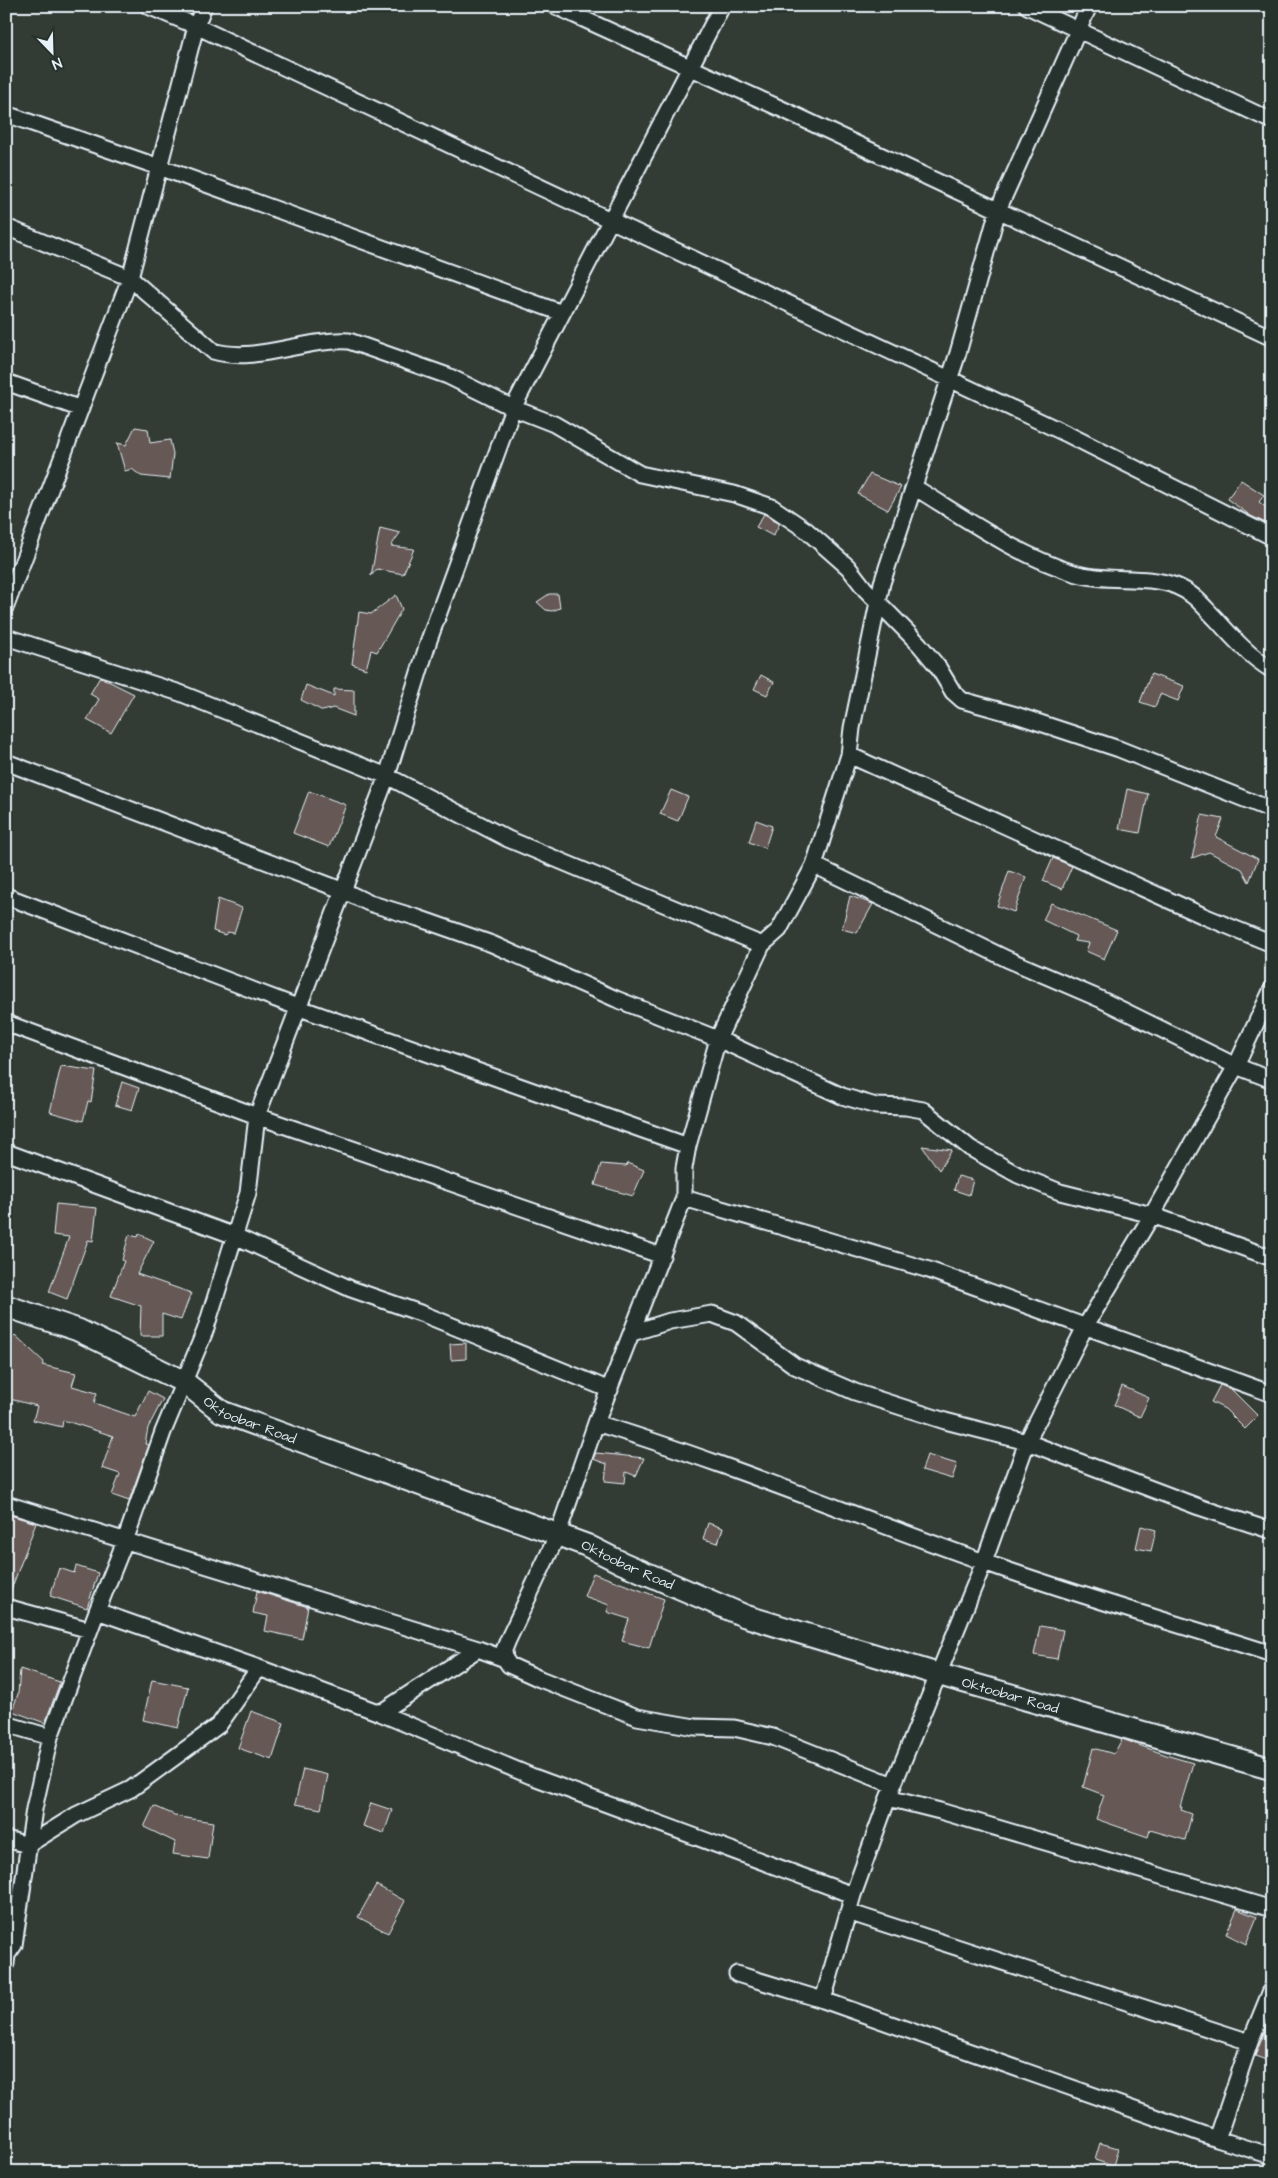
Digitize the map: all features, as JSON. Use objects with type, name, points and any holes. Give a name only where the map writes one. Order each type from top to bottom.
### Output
[{"type":"street","points":[[148,6],[196,26],[1069,435],[1272,537]]},
{"type":"street","points":[[6,606],[130,278],[196,26],[204,6]]},
{"type":"street","points":[[555,6],[1272,338]]},
{"type":"street","points":[[6,1964],[7,1955],[14,1945],[28,1845],[50,1737],[125,1541],[163,1432],[205,1331],[248,1193],[257,1116],[297,1007],[344,891],[387,776],[429,640],[513,408],[722,6]]},
{"type":"street","points":[[1027,6],[1272,121]]},
{"type":"street","points":[[1089,6],[998,210],[950,379],[877,600],[852,728],[849,755],[814,865],[779,930],[762,945],[718,1039],[688,1146],[684,1168],[684,1198],[596,1423],[557,1536],[504,1650],[505,1658],[509,1664],[540,1679],[637,1717],[695,1728],[734,1728],[773,1737],[891,1792],[940,1811],[1272,1909]]},
{"type":"street","points":[[6,114],[159,167],[562,313]]},
{"type":"street","points":[[6,227],[130,278],[213,351],[226,355],[247,354],[333,340],[349,341],[448,376],[513,408],[554,424],[640,474],[734,494],[772,508],[806,530],[848,567],[865,589],[919,644],[938,667],[952,692],[962,700],[1016,715],[1118,749],[1272,810]]},
{"type":"street","points":[[6,382],[81,409]]},
{"type":"street","points":[[914,486],[1019,550],[1074,573],[1097,578],[1151,582],[1175,586],[1196,596],[1257,661],[1272,670]]},
{"type":"street","points":[[6,637],[180,693],[387,776],[508,839],[762,945]]},
{"type":"street","points":[[849,755],[1206,917],[1272,944]]},
{"type":"street","points":[[6,762],[344,891],[369,903],[492,944],[616,999],[718,1039],[842,1096],[876,1106],[906,1106],[923,1110],[970,1148],[1018,1175],[1060,1192],[1152,1215],[1272,1258]]},
{"type":"street","points":[[814,865],[1007,959],[1100,999],[1236,1066],[1272,1080]]},
{"type":"street","points":[[6,896],[297,1007],[688,1146]]},
{"type":"street","points":[[823,2000],[853,1895],[937,1674],[984,1562],[1027,1442],[1085,1327],[1152,1215],[1236,1066],[1272,989]]},
{"type":"street","points":[[6,1023],[257,1116],[662,1256]]},
{"type":"street","points":[[6,1152],[236,1236],[350,1289],[423,1314],[610,1390]]},
{"type":"street","points":[[684,1198],[929,1270],[1272,1394]]},
{"type":"street","name":"Oktoobar Road","points":[[6,1306],[78,1330],[184,1382],[222,1412],[586,1545],[622,1563],[745,1616],[937,1674],[1272,1769]]},
{"type":"street","points":[[632,1333],[670,1321],[712,1314],[736,1323],[795,1366],[855,1392],[945,1421],[1027,1442],[1190,1503],[1272,1531]]},
{"type":"street","points":[[596,1423],[639,1436],[784,1487],[984,1562],[1272,1654]]},
{"type":"street","points":[[6,1504],[505,1658]]},
{"type":"street","points":[[6,1607],[90,1630]]},
{"type":"street","points":[[97,1611],[380,1713],[531,1776],[853,1895]]},
{"type":"street","points":[[380,1713],[478,1649]]},
{"type":"street","points":[[6,1839],[28,1845],[76,1815],[131,1789],[219,1725],[259,1668]]},
{"type":"street","points":[[6,1724],[50,1737]]},
{"type":"street","points":[[848,1912],[1250,2042]]},
{"type":"street","points":[[736,1974],[823,2000],[1217,2139],[1272,2156]]},
{"type":"street","points":[[1217,2139],[1250,2042],[1272,1988]]},
{"type":"building","points":[[135,427],[148,429],[150,443],[170,440],[173,454],[170,479],[141,476],[132,469],[125,471],[117,443],[126,445]]},
{"type":"building","points":[[870,474],[901,487],[888,510],[858,494]]},
{"type":"building","points":[[1241,480],[1264,495],[1259,502],[1272,512],[1272,526],[1251,516],[1227,499]]},
{"type":"building","points":[[764,514],[780,523],[773,536],[756,527]]},
{"type":"building","points":[[380,528],[400,533],[391,546],[414,549],[403,574],[377,569],[371,576]]},
{"type":"building","points":[[549,594],[558,594],[560,608],[552,611],[546,610],[537,602]]},
{"type":"building","points":[[396,595],[402,609],[377,652],[371,650],[366,669],[352,664],[359,612],[371,614]]},
{"type":"building","points":[[1151,674],[1184,686],[1178,701],[1160,694],[1155,707],[1140,702]]},
{"type":"building","points":[[761,675],[774,682],[767,695],[754,689]]},
{"type":"building","points":[[100,677],[134,694],[111,733],[87,720],[99,699],[90,694]]},
{"type":"building","points":[[306,685],[334,696],[334,689],[354,690],[354,716],[333,708],[323,711],[301,700]]},
{"type":"building","points":[[1127,789],[1148,794],[1140,833],[1119,829]]},
{"type":"building","points":[[671,790],[688,797],[678,821],[660,814]]},
{"type":"building","points":[[309,791],[346,805],[329,847],[293,833]]},
{"type":"building","points":[[1202,815],[1223,819],[1216,837],[1258,859],[1249,882],[1242,869],[1209,852],[1192,858]]},
{"type":"building","points":[[756,820],[772,826],[765,848],[749,842]]},
{"type":"building","points":[[1053,858],[1072,866],[1062,889],[1043,881]]},
{"type":"building","points":[[1009,871],[1026,877],[1014,912],[997,906]]},
{"type":"building","points":[[850,896],[873,904],[857,933],[842,929]]},
{"type":"building","points":[[218,899],[242,908],[234,933],[227,932],[225,935],[213,931]]},
{"type":"building","points":[[1051,903],[1117,930],[1104,959],[1086,951],[1089,943],[1074,941],[1076,936],[1043,920]]},
{"type":"building","points":[[61,1066],[96,1071],[91,1102],[88,1101],[83,1121],[50,1112]]},
{"type":"building","points":[[122,1082],[139,1088],[132,1110],[115,1105]]},
{"type":"building","points":[[922,1146],[952,1150],[939,1170]]},
{"type":"building","points":[[627,1163],[644,1170],[633,1196],[595,1185],[601,1164],[626,1166]]},
{"type":"building","points":[[958,1176],[973,1180],[969,1195],[954,1190]]},
{"type":"building","points":[[56,1204],[97,1208],[93,1241],[88,1240],[67,1299],[49,1292],[69,1237],[53,1235]]},
{"type":"building","points":[[139,1234],[154,1241],[137,1274],[191,1293],[181,1320],[162,1314],[162,1336],[140,1336],[141,1306],[111,1296],[124,1261],[122,1260],[129,1235],[138,1237]]},
{"type":"building","points":[[15,1335],[44,1362],[42,1365],[76,1373],[72,1386],[97,1393],[94,1403],[135,1417],[148,1391],[163,1399],[148,1428],[145,1444],[149,1445],[129,1501],[112,1495],[120,1474],[102,1468],[113,1436],[63,1420],[62,1427],[33,1420],[37,1406],[6,1398],[6,1345]]},
{"type":"building","points":[[466,1343],[466,1359],[451,1360],[450,1344]]},
{"type":"building","points":[[1220,1385],[1231,1389],[1258,1416],[1245,1429],[1225,1409],[1211,1402]]},
{"type":"building","points":[[1122,1386],[1149,1398],[1140,1417],[1114,1405]]},
{"type":"building","points":[[596,1453],[644,1458],[636,1476],[626,1472],[625,1483],[605,1481],[607,1464],[593,1459]]},
{"type":"building","points":[[927,1455],[957,1464],[952,1479],[922,1470]]},
{"type":"building","points":[[6,1514],[36,1523],[8,1598],[6,1597]]},
{"type":"building","points":[[708,1523],[723,1528],[718,1543],[703,1539]]},
{"type":"building","points":[[1141,1526],[1156,1530],[1151,1551],[1136,1548]]},
{"type":"building","points":[[76,1566],[98,1573],[87,1608],[50,1596],[59,1568],[74,1573]]},
{"type":"building","points":[[593,1573],[664,1599],[649,1648],[622,1641],[629,1619],[607,1612],[609,1605],[584,1596]]},
{"type":"building","points":[[257,1591],[308,1607],[302,1639],[265,1631],[268,1616],[253,1613]]},
{"type":"building","points":[[1040,1626],[1063,1630],[1057,1659],[1034,1655]]},
{"type":"building","points":[[20,1669],[60,1682],[45,1723],[12,1711],[18,1694]]},
{"type":"building","points":[[152,1680],[188,1687],[178,1728],[143,1720]]},
{"type":"building","points":[[251,1711],[284,1723],[272,1760],[238,1748]]},
{"type":"building","points":[[1122,1739],[1193,1763],[1180,1807],[1182,1807],[1181,1810],[1192,1814],[1185,1840],[1150,1830],[1148,1837],[1096,1819],[1104,1795],[1083,1787],[1093,1748],[1114,1754]]},
{"type":"building","points":[[303,1769],[328,1775],[321,1809],[295,1804]]},
{"type":"building","points":[[371,1803],[392,1810],[384,1833],[363,1826]]},
{"type":"building","points":[[154,1806],[179,1817],[213,1822],[208,1859],[173,1854],[175,1842],[144,1827]]},
{"type":"building","points":[[376,1885],[405,1901],[388,1933],[358,1917]]},
{"type":"building","points":[[1237,1909],[1257,1917],[1246,1944],[1226,1934]]},
{"type":"building","points":[[1272,2014],[1272,2062],[1255,2056]]},
{"type":"building","points":[[1100,2143],[1118,2148],[1113,2166],[1095,2160]]}]
